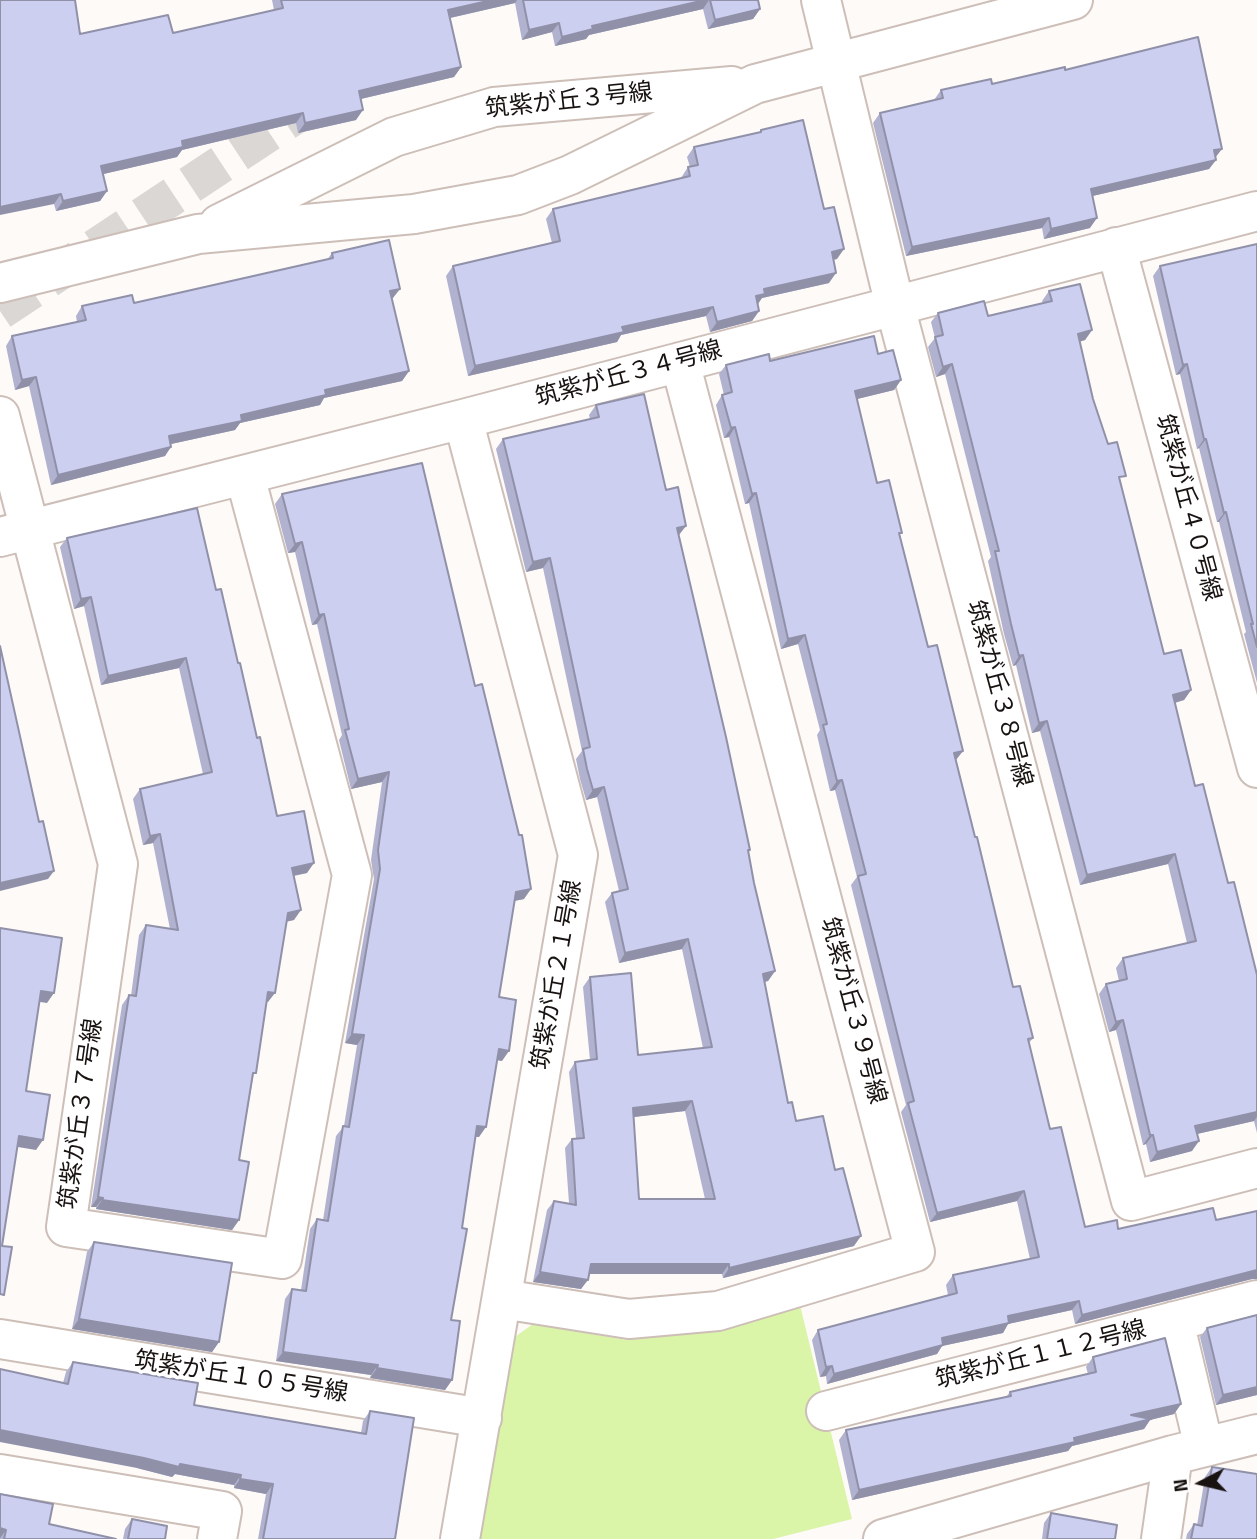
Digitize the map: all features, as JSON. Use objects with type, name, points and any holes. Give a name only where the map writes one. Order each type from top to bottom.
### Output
[{"type":"street","name":"筑紫が丘３８号線","points":[[821,0],[838,61],[895,306],[1131,1201],[1257,1168]]},
{"type":"street","name":"筑紫が丘３号線","points":[[198,234],[394,137],[494,107],[755,84],[1073,0]]},
{"type":"street","name":"筑紫が丘３号線","points":[[0,283],[198,234],[414,214],[518,195],[570,175],[755,84]]},
{"type":"street","name":"筑紫が丘３４号線","points":[[15,533],[245,476],[1257,211]]},
{"type":"street","name":"筑紫が丘４０号線","points":[[1116,247],[1257,768]]},
{"type":"street","name":"筑紫が丘３９号線","points":[[502,1299],[629,1319],[718,1311],[915,1252],[680,362]]},
{"type":"street","name":"筑紫が丘３７号線","points":[[0,416],[15,533],[118,864],[66,1227],[282,1259],[352,876],[245,476]]},
{"type":"street","name":"筑紫が丘２１号線","points":[[460,1539],[578,855],[463,419]]},
{"type":"street","name":"筑紫が丘１１２号線","points":[[826,1411],[1257,1300]]},
{"type":"street","points":[[1161,1539],[1189,1451],[1174,1321]]},
{"type":"street","name":"筑紫が丘１０５号線","points":[[0,1339],[482,1418]]},
{"type":"street","points":[[900,1537],[1257,1433]]},
{"type":"street","points":[[0,1474],[222,1511],[217,1539]]},
{"type":"green space","points":[[800,1305],[852,1519],[773,1539],[479,1539],[512,1339],[533,1324],[627,1340],[727,1329]]},
{"type":"building","points":[[0,0],[75,0],[80,34],[168,15],[173,33],[283,8],[281,0],[492,0],[448,10],[461,67],[359,91],[363,110],[305,123],[303,113],[182,141],[183,147],[101,166],[107,191],[63,201],[61,194],[0,207]]},
{"type":"building","points":[[523,0],[705,0],[592,26],[593,29],[562,37],[559,23],[529,30]]},
{"type":"building","points":[[710,0],[758,0],[760,9],[715,20]]},
{"type":"building","points":[[1198,37],[1222,149],[1214,150],[1216,160],[1091,189],[1097,218],[1051,229],[1049,218],[912,247],[880,113],[943,98],[941,90],[991,79],[992,84],[1065,67],[1065,70]]},
{"type":"building","points":[[803,120],[824,209],[834,207],[844,249],[832,252],[836,273],[764,289],[765,294],[756,296],[759,311],[717,322],[713,307],[622,327],[624,332],[475,366],[453,266],[560,241],[553,209],[690,176],[688,167],[698,165],[694,147]]},
{"type":"building","points":[[389,240],[400,289],[390,291],[409,371],[325,390],[326,395],[241,415],[242,421],[169,436],[171,447],[58,475],[36,377],[22,380],[12,336],[86,320],[82,306],[132,295],[134,303],[333,258],[332,253]]},
{"type":"building","points":[[1257,244],[1257,647],[1226,512],[1224,513],[1204,439],[1187,364],[1183,365],[1160,266]]},
{"type":"building","points":[[1080,284],[1092,330],[1078,334],[1093,399],[1108,444],[1117,442],[1126,476],[1119,477],[1164,654],[1181,650],[1191,690],[1173,695],[1195,786],[1203,784],[1228,883],[1234,882],[1257,975],[1257,1112],[1195,1126],[1199,1141],[1157,1152],[1153,1135],[1150,1135],[1123,1020],[1116,1022],[1106,984],[1127,979],[1123,958],[1196,941],[1175,854],[1087,875],[1047,721],[1039,723],[1023,655],[1019,656],[995,551],[999,551],[952,364],[943,367],[935,337],[943,335],[938,313],[984,301],[988,316],[1052,301],[1049,291]]},
{"type":"building","points":[[874,336],[878,354],[893,350],[901,380],[855,391],[877,483],[889,480],[902,533],[899,533],[928,647],[937,645],[963,751],[954,753],[1013,987],[1020,986],[1033,1038],[1028,1039],[1050,1129],[1061,1127],[1085,1227],[1117,1220],[1118,1229],[1213,1208],[1216,1220],[1257,1211],[1257,1270],[1082,1315],[1079,1301],[1008,1316],[1009,1323],[942,1338],[943,1345],[834,1374],[832,1366],[826,1367],[818,1330],[957,1293],[953,1275],[1039,1257],[1024,1191],[937,1213],[908,1103],[914,1101],[858,876],[866,874],[842,780],[837,781],[823,725],[827,724],[805,635],[788,639],[756,493],[752,494],[735,427],[731,428],[722,395],[732,392],[726,365],[769,354],[770,361]]},
{"type":"building","points":[[644,394],[666,490],[678,487],[686,526],[677,528],[726,737],[750,850],[754,883],[775,971],[763,974],[788,1103],[792,1102],[796,1121],[823,1116],[835,1170],[843,1168],[861,1236],[729,1268],[729,1264],[591,1264],[588,1280],[540,1272],[554,1201],[576,1205],[572,1139],[584,1138],[575,1062],[597,1059],[590,977],[631,973],[638,1055],[712,1047],[688,939],[625,953],[612,893],[628,889],[604,787],[593,790],[587,769],[583,749],[590,747],[550,558],[533,562],[503,439],[599,417],[596,405]],"holes":[[[692,1101],[715,1199],[639,1199],[633,1108]]]},
{"type":"building","points":[[422,463],[475,686],[482,684],[519,835],[522,835],[531,889],[516,892],[499,997],[516,1000],[509,1051],[499,1049],[486,1127],[477,1126],[462,1228],[467,1229],[451,1320],[460,1321],[452,1380],[377,1368],[378,1365],[283,1352],[292,1289],[306,1291],[317,1219],[328,1221],[343,1126],[349,1127],[364,1035],[352,1034],[380,869],[378,850],[389,772],[358,779],[345,730],[349,729],[324,614],[319,615],[302,542],[295,544],[282,494]]},
{"type":"building","points":[[197,508],[216,590],[221,589],[257,738],[260,737],[277,816],[304,811],[314,863],[292,868],[301,910],[288,913],[275,993],[268,992],[239,1160],[249,1162],[239,1220],[102,1200],[103,1198],[98,1197],[129,995],[136,996],[146,925],[178,930],[160,834],[150,836],[140,789],[212,772],[186,658],[108,676],[91,597],[81,599],[67,538]]},
{"type":"building","points":[[0,646],[39,822],[43,821],[54,871],[0,883]]},
{"type":"building","points":[[0,928],[62,938],[54,993],[41,991],[26,1091],[50,1095],[43,1140],[19,1136],[2,1246],[12,1247],[4,1295],[0,1294]]},
{"type":"building","points":[[94,1242],[232,1263],[219,1342],[79,1319]]},
{"type":"building","points":[[1257,1315],[1257,1387],[1223,1395],[1207,1328]]},
{"type":"building","points":[[1165,1338],[1181,1404],[1131,1415],[1151,1419],[1074,1438],[1075,1442],[859,1490],[846,1430],[1011,1396],[1010,1392],[1096,1372],[1093,1357]]},
{"type":"building","points":[[73,1362],[198,1383],[194,1405],[366,1434],[370,1411],[414,1418],[395,1539],[263,1539],[273,1484],[240,1479],[241,1475],[180,1464],[179,1467],[0,1430],[0,1369],[68,1384]]},
{"type":"building","points":[[1212,1467],[1257,1474],[1257,1539],[1191,1539],[1194,1524],[1202,1526]]},
{"type":"building","points":[[0,1494],[53,1504],[49,1524],[116,1539],[4,1539],[6,1530],[0,1528]]},
{"type":"building","points":[[1051,1513],[1117,1525],[1115,1539],[1047,1539]]},
{"type":"building","points":[[132,1519],[167,1526],[165,1539],[128,1539]]},
{"type":"tunnel","points":[[0,311],[318,100]]}]
